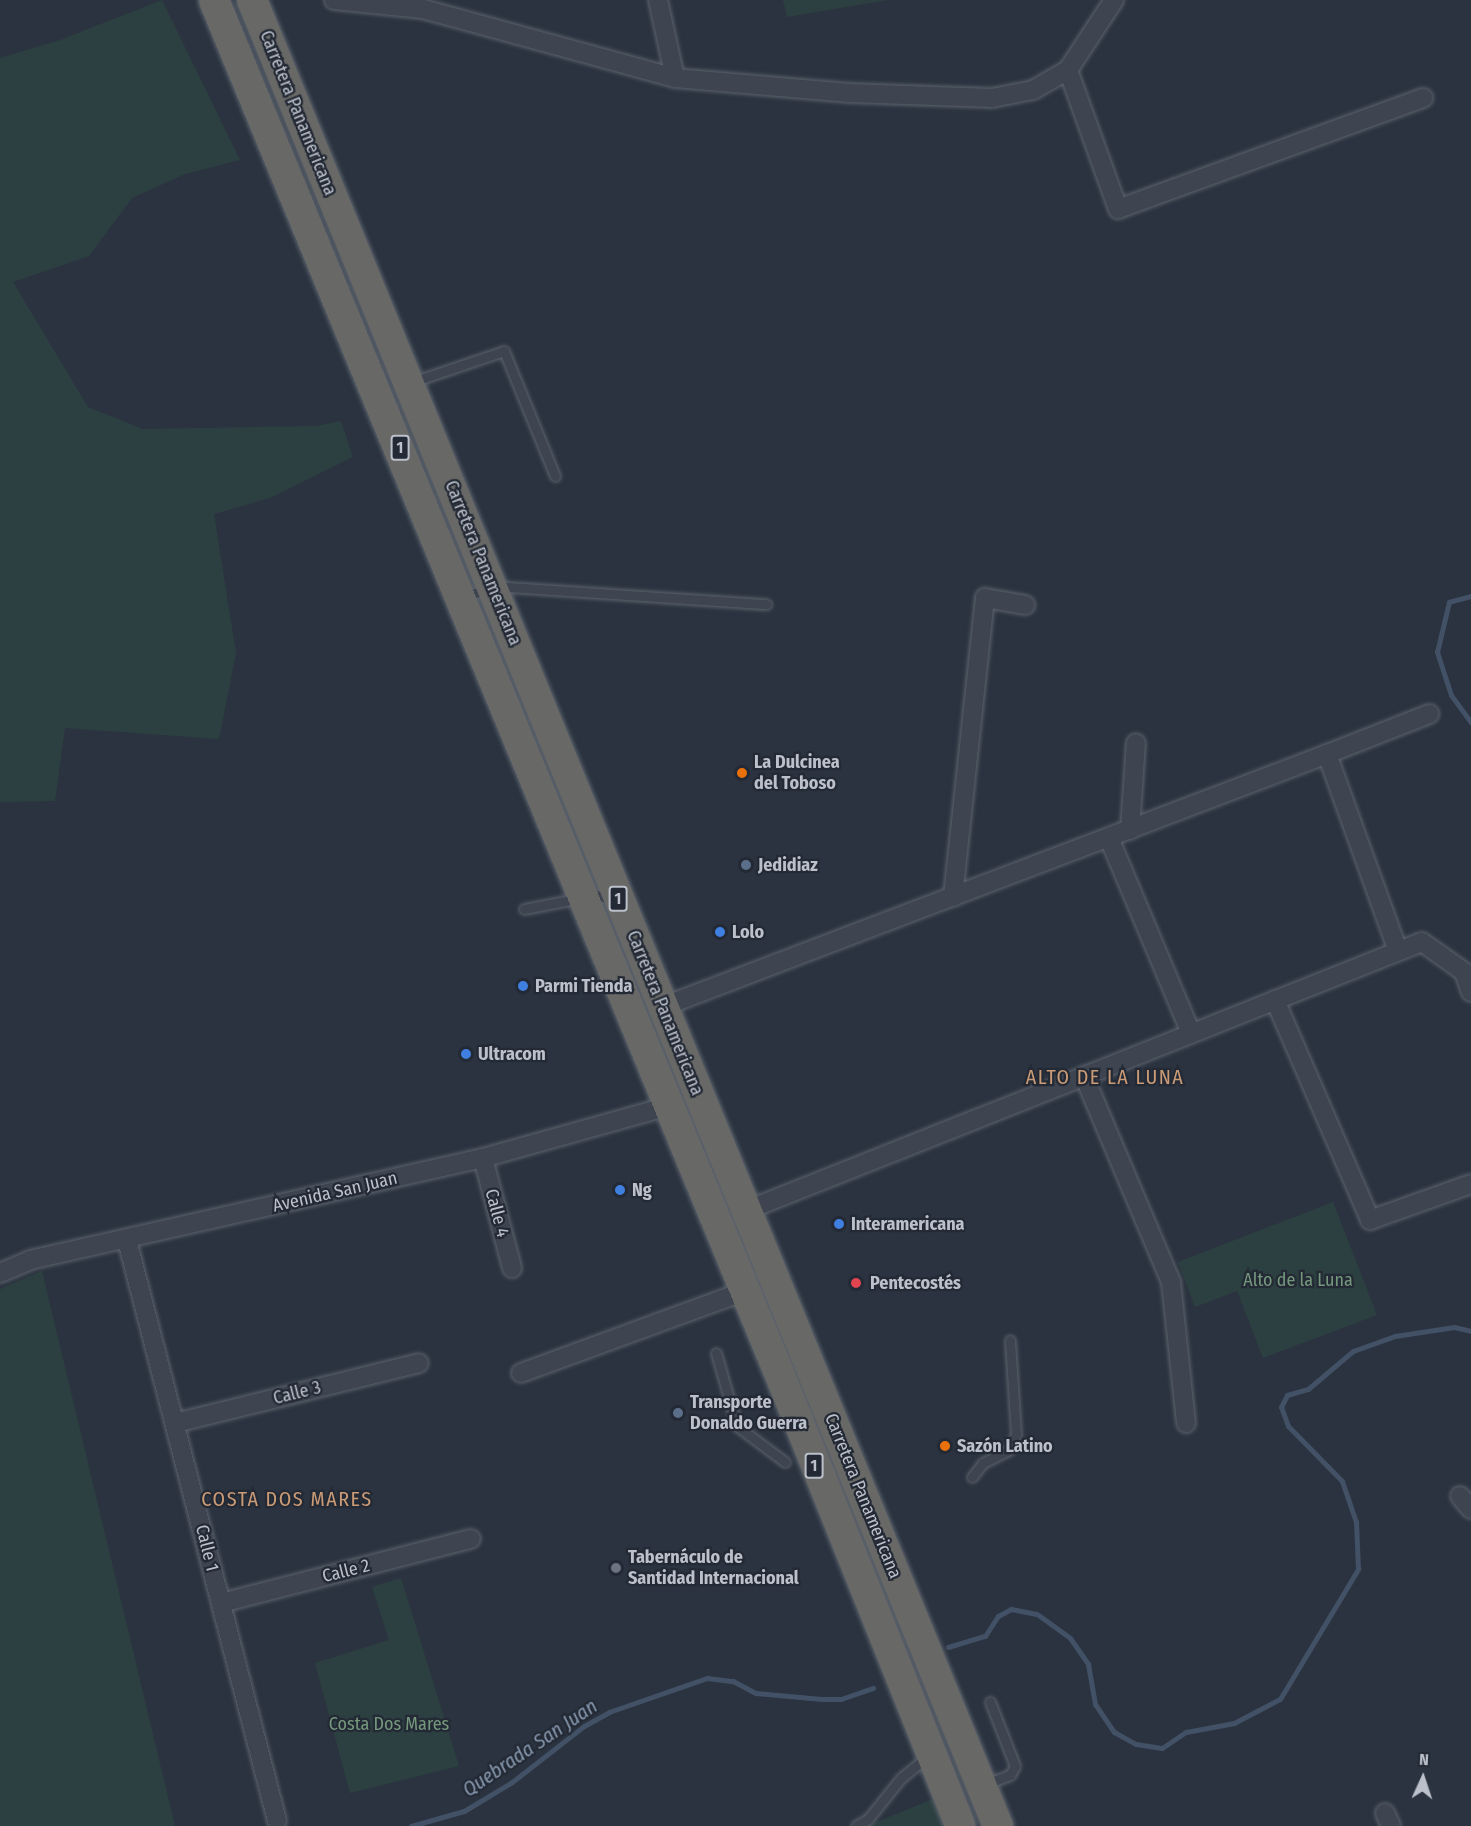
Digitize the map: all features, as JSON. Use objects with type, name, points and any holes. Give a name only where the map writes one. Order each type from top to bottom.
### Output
[{"type":"highway","name":"Carretera Panamericana","points":[[214,0],[782,1380],[960,1826]]},
{"type":"highway","name":"Carretera Panamericana","points":[[252,0],[494,586],[662,1007],[998,1826]]},
{"type":"highway","points":[[674,1118],[720,1196],[745,1211],[740,1240],[773,1325],[782,1380]]},
{"type":"street","points":[[334,0],[423,9],[675,78],[849,93],[992,98],[1033,90],[1068,70],[1114,0]]},
{"type":"street","points":[[658,0],[675,78]]},
{"type":"street","points":[[1068,70],[1118,209],[1423,98]]},
{"type":"street","points":[[953,897],[985,598],[1025,605]]},
{"type":"street","points":[[662,1007],[1429,714]]},
{"type":"street","points":[[1130,830],[1136,743]]},
{"type":"street","points":[[1327,754],[1398,951]]},
{"type":"street","points":[[1109,838],[1191,1033]]},
{"type":"street","points":[[745,1211],[1422,942],[1464,972],[1471,992]]},
{"type":"street","points":[[1275,1000],[1370,1220],[1471,1184]]},
{"type":"street","points":[[1083,1076],[1171,1282],[1186,1423]]},
{"type":"street","name":"Avenida San Juan","points":[[0,1274],[30,1260],[483,1158],[674,1118]]},
{"type":"street","name":"Calle 4","points":[[483,1158],[512,1268]]},
{"type":"street","name":"Calle 1","points":[[127,1240],[277,1821]]},
{"type":"street","points":[[521,1373],[745,1291]]},
{"type":"street","name":"Calle 3","points":[[175,1423],[419,1363]]},
{"type":"street","name":"Calle 2","points":[[221,1604],[471,1539]]},
{"type":"lane","points":[[410,382],[504,351],[555,476]]},
{"type":"lane","points":[[462,598],[494,586],[766,604]]},
{"type":"lane","points":[[524,909],[603,894],[621,905]]},
{"type":"lane","points":[[972,1477],[982,1463],[1010,1449],[1016,1434],[1010,1340]]},
{"type":"lane","points":[[716,1353],[737,1426],[784,1462]]},
{"type":"lane","points":[[982,1786],[1014,1771],[990,1702]]},
{"type":"lane","points":[[856,1826],[887,1800],[920,1759],[930,1755]]},
{"type":"green space","points":[[162,0],[240,160],[185,174],[132,198],[89,256],[13,282],[88,407],[143,429],[316,426],[341,421],[353,457],[270,498],[214,514],[236,653],[219,739],[65,728],[55,801],[0,802],[0,58],[60,40]]},
{"type":"green space","points":[[783,0],[888,0],[787,17]]},
{"type":"green space","name":"Alto de la Luna","points":[[1333,1202],[1377,1315],[1263,1358],[1237,1291],[1195,1307],[1178,1262]]},
{"type":"green space","points":[[42,1271],[175,1826],[0,1826],[0,1289]]},
{"type":"green space","name":"Costa Dos Mares","points":[[401,1578],[459,1766],[350,1793],[315,1663],[389,1640],[372,1587]]},
{"type":"green space","points":[[933,1799],[944,1826],[867,1826]]},
{"type":"waterway","name":"Quebrada San Juan","points":[[1471,596],[1449,602],[1437,652],[1451,695],[1471,723]]},
{"type":"waterway","name":"Quebrada San Juan","points":[[948,1647],[985,1636],[998,1616],[1011,1609],[1037,1614],[1070,1638],[1088,1664],[1095,1704],[1114,1732],[1136,1744],[1162,1748],[1186,1732],[1234,1723],[1280,1699],[1358,1569],[1356,1522],[1342,1481],[1288,1426],[1281,1407],[1287,1395],[1308,1389],[1353,1351],[1395,1336],[1454,1327],[1471,1331]]},
{"type":"waterway","name":"Quebrada San Juan","points":[[411,1826],[464,1811],[512,1782],[584,1726],[609,1712],[707,1678],[733,1681],[756,1693],[822,1699],[841,1699],[873,1688]]},
{"type":"place","name":"La Dulcinea del Toboso","points":[[742,773]]},
{"type":"place","name":"Jedidiaz","points":[[746,865]]},
{"type":"place","name":"Lolo","points":[[720,932]]},
{"type":"place","name":"Parmi Tienda","points":[[523,986]]},
{"type":"place","name":"Ultracom","points":[[466,1054]]},
{"type":"place","name":"Ng","points":[[620,1190]]},
{"type":"place","name":"Interamericana","points":[[839,1224]]},
{"type":"place","name":"Pentecostés","points":[[856,1283]]},
{"type":"place","name":"Transporte Donaldo Guerra","points":[[678,1413]]},
{"type":"place","name":"Sazón Latino","points":[[945,1446]]},
{"type":"place","name":"Tabernáculo de Santidad Internacional","points":[[616,1568]]},
{"type":"district","name":"ALTO DE LA LUNA","points":[[1105,1077]]},
{"type":"district","name":"COSTA DOS MARES","points":[[287,1499]]}]
